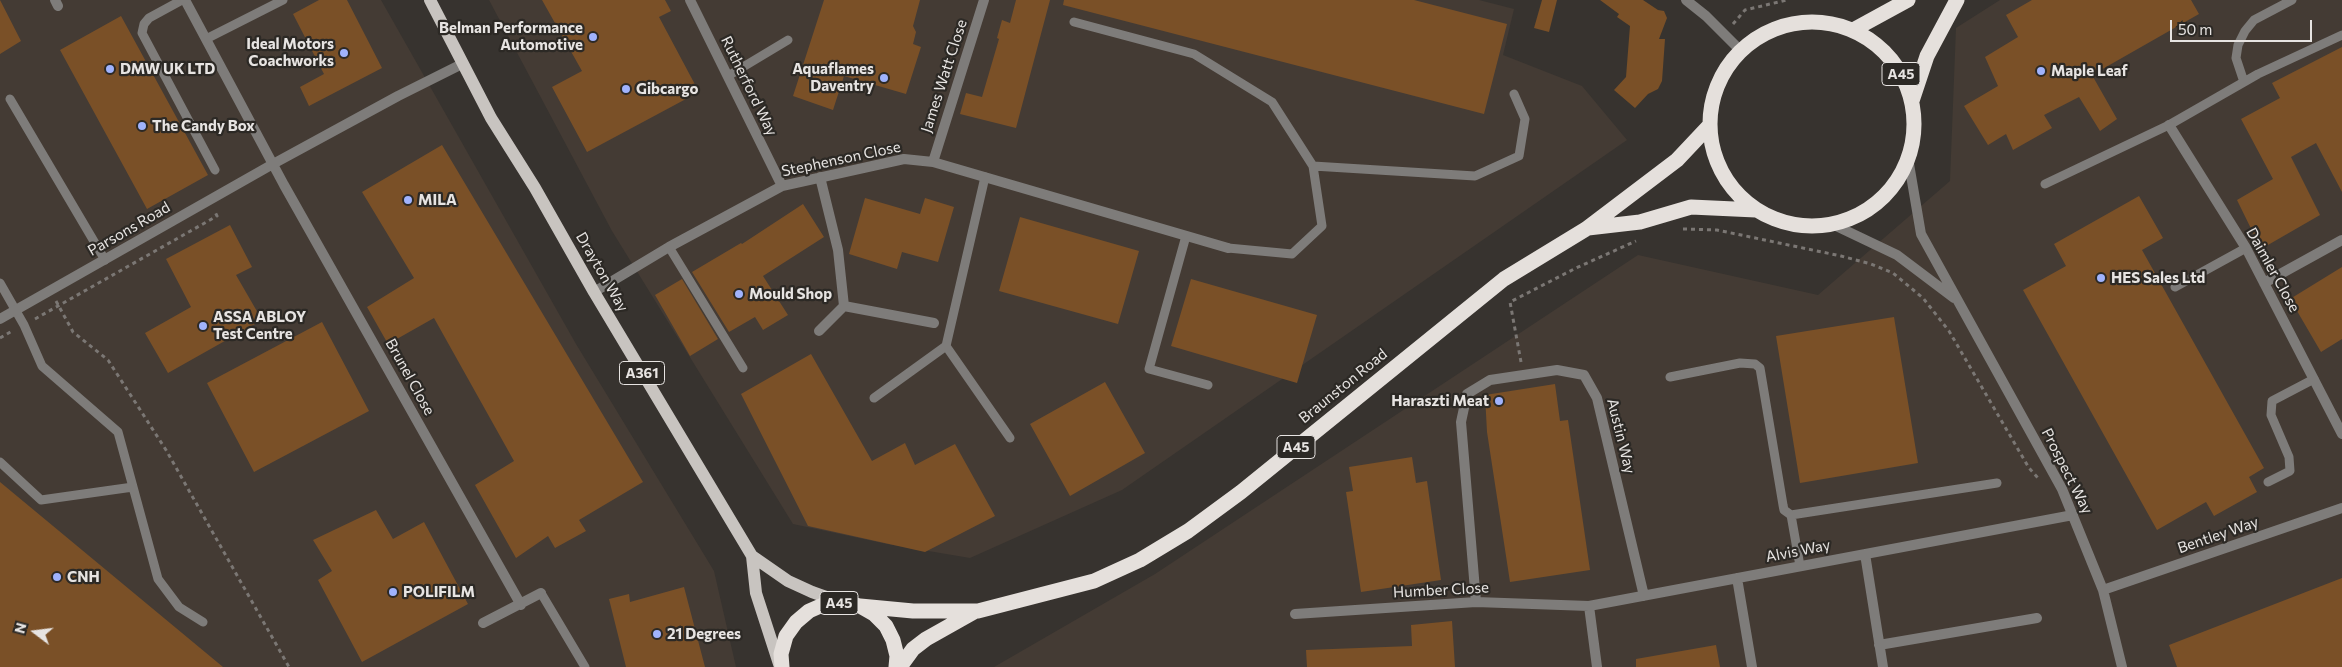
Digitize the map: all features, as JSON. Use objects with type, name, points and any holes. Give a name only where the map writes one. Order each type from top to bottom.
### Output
[{"type":"highway","points":[[1853,30],[1908,0]]},
{"type":"highway","name":"A45","points":[[1912,101],[1927,56],[1956,0]]},
{"type":"highway","name":"A45","points":[[1709,126],[1712,98],[1723,72],[1740,50],[1765,32],[1793,22],[1824,22],[1853,30],[1880,47],[1900,71],[1912,101],[1913,139],[1908,158],[1896,182],[1879,201],[1857,216],[1832,224],[1812,226],[1792,225],[1773,219],[1756,210]]},
{"type":"highway","points":[[1709,126],[1715,158],[1731,188],[1756,210]]},
{"type":"highway","name":"Braunston Road","points":[[898,667],[913,649],[926,639],[978,611],[1094,581],[1140,560],[1188,531],[1241,492],[1504,279],[1586,229],[1678,160],[1709,126]]},
{"type":"highway","name":"Braunston Road","points":[[1586,229],[1640,222],[1690,207],[1756,210]]},
{"type":"highway","name":"A45","points":[[781,667],[781,654],[786,636],[796,622],[809,610],[826,604],[843,602],[860,606],[874,614],[886,626],[894,640],[898,667]]},
{"type":"highway","name":"Braunston Road","points":[[860,606],[913,611],[978,611]]},
{"type":"main road","name":"Drayton Way","points":[[430,0],[491,118],[536,188],[594,292],[752,556],[788,581],[812,592],[843,602]]},
{"type":"main road","name":"Drayton Way","points":[[752,556],[756,594],[781,667]]},
{"type":"street","name":"Brunel Close","points":[[184,0],[273,164],[521,604]]},
{"type":"street","name":"Rutherford Way","points":[[690,0],[782,186]]},
{"type":"street","name":"James Watt Close","points":[[933,162],[984,0]]},
{"type":"street","points":[[1686,0],[1706,16],[1740,50]]},
{"type":"street","points":[[273,164],[398,96],[462,64]]},
{"type":"street","name":"Daimler Close","points":[[2169,125],[2246,248],[2342,434]]},
{"type":"street","name":"Prospect Way","points":[[1908,158],[1921,234],[2062,489],[2104,590],[2122,667]]},
{"type":"street","name":"Stephenson Close","points":[[594,292],[669,247],[782,186],[820,176],[904,159],[933,162],[1228,248]]},
{"type":"street","name":"Parsons Road","points":[[0,319],[273,164]]},
{"type":"street","points":[[820,176],[838,250],[844,306]]},
{"type":"street","name":"Prospect Way","points":[[1832,224],[1898,255],[1957,300]]},
{"type":"street","points":[[2264,283],[2342,240]]},
{"type":"street","points":[[844,306],[934,323]]},
{"type":"street","points":[[819,331],[844,306]]},
{"type":"street","name":"Austin Way","points":[[1476,602],[1461,422],[1467,394],[1490,380],[1557,370],[1584,375],[1597,398],[1644,596]]},
{"type":"street","name":"Bentley Way","points":[[2104,590],[2342,508]]},
{"type":"street","name":"Alvis Way","points":[[1589,606],[2073,514]]},
{"type":"street","points":[[1865,554],[1883,667]]},
{"type":"street","points":[[1736,578],[1752,667]]},
{"type":"street","points":[[483,623],[541,593]]},
{"type":"street","name":"Humber Close","points":[[1295,614],[1476,602],[1589,606]]},
{"type":"street","points":[[1589,606],[1597,667]]},
{"type":"street","points":[[1879,645],[2037,618]]},
{"type":"lane","points":[[184,0],[149,18],[144,24],[142,33],[216,170]]},
{"type":"lane","points":[[206,39],[284,0]]},
{"type":"lane","points":[[2244,82],[2236,58],[2238,45],[2245,31],[2254,20],[2292,0]]},
{"type":"lane","points":[[1074,22],[1194,54],[1272,102],[1313,166],[1322,226],[1292,254],[1228,248]]},
{"type":"lane","points":[[2045,184],[2169,125],[2244,82],[2342,35]]},
{"type":"lane","points":[[728,76],[788,40]]},
{"type":"lane","points":[[1313,166],[1475,176],[1519,156],[1525,119],[1514,94]]},
{"type":"lane","points":[[10,98],[105,260]]},
{"type":"lane","points":[[874,398],[946,346],[985,177]]},
{"type":"lane","points":[[1186,236],[1149,369],[1208,385]]},
{"type":"lane","points":[[669,247],[743,368]]},
{"type":"lane","points":[[2175,287],[2246,248]]},
{"type":"lane","points":[[0,283],[16,310],[42,366],[118,432],[158,579],[179,606],[203,622]]},
{"type":"lane","points":[[946,346],[1010,438]]},
{"type":"lane","points":[[1670,377],[1740,364],[1755,364],[1760,368],[1784,510],[1791,515],[1800,566]]},
{"type":"lane","points":[[2268,482],[2290,471],[2289,457],[2271,415],[2272,401],[2314,380]]},
{"type":"lane","points":[[0,462],[41,500],[133,487]]},
{"type":"lane","points":[[1791,515],[1997,482]]},
{"type":"lane","points":[[541,593],[585,667]]},
{"type":"path","points":[[1725,35],[1745,10],[1787,0]]},
{"type":"path","points":[[58,306],[217,216],[210,200]]},
{"type":"path","points":[[1674,229],[1717,230],[1841,256],[1871,264],[1893,273],[1923,298],[1949,331],[2029,468],[2041,481]]},
{"type":"path","points":[[1523,375],[1510,302],[1576,268],[1638,240]]},
{"type":"path","points":[[51,290],[73,332],[108,360],[166,450],[289,667]]},
{"type":"shaded area","points":[[0,0],[381,0],[576,344],[714,571],[736,667],[0,667]]},
{"type":"shaded area","points":[[489,0],[1479,0],[1514,9],[1503,55],[1582,86],[1627,140],[1122,490],[970,558],[887,544],[793,524],[612,231]]},
{"type":"shaded area","points":[[2000,0],[2342,0],[2342,667],[994,667],[1155,574],[1638,255],[1818,295],[1950,181],[1956,28]]},
{"type":"building","points":[[0,0],[21,41],[0,54]]},
{"type":"building","name":"Ideal Motors Coachworks","points":[[319,0],[347,0],[382,68],[309,106],[300,87],[324,74],[293,14]]},
{"type":"building","name":"Gibcargo","points":[[542,0],[665,0],[671,11],[659,17],[699,92],[587,152],[552,87],[582,71]]},
{"type":"building","points":[[824,0],[920,0],[913,26],[916,32],[913,44],[921,47],[906,94],[844,76],[833,110],[793,96]]},
{"type":"building","points":[[1016,0],[1050,0],[1016,128],[960,114],[966,93],[982,97],[999,39],[997,38],[1002,20],[1010,23]]},
{"type":"building","points":[[1064,0],[1414,0],[1507,24],[1484,114],[1063,5]]},
{"type":"building","points":[[1542,0],[1557,0],[1549,32],[1534,28]]},
{"type":"building","points":[[1600,0],[1643,0],[1658,10],[1664,11],[1667,18],[1659,39],[1665,39],[1662,81],[1658,89],[1648,94],[1635,108],[1614,90],[1626,77],[1630,26],[1617,17],[1619,14]]},
{"type":"building","name":"Maple Leaf","points":[[2032,0],[2191,0],[2199,14],[2092,75],[2117,119],[2100,131],[2079,97],[2044,115],[2052,128],[2013,150],[2006,134],[1988,145],[1964,106],[1998,86],[1985,57],[2018,37],[2006,15]]},
{"type":"building","points":[[121,16],[208,175],[147,209],[60,50]]},
{"type":"building","points":[[2342,47],[2342,192],[2316,143],[2291,157],[2320,215],[2261,249],[2237,200],[2273,179],[2241,119],[2280,98],[2272,83]]},
{"type":"building","points":[[442,145],[643,482],[579,520],[586,531],[555,548],[548,536],[516,558],[475,485],[514,461],[434,318],[388,344],[367,307],[414,278],[362,192]]},
{"type":"building","points":[[2139,196],[2163,238],[2142,250],[2264,468],[2249,477],[2257,492],[2214,516],[2206,502],[2157,530],[2023,290],[2066,266],[2054,244]]},
{"type":"building","points":[[865,198],[920,214],[925,198],[954,207],[938,262],[902,252],[897,269],[849,254]]},
{"type":"building","name":"Mould Shop","points":[[803,204],[824,237],[763,276],[788,315],[763,330],[755,317],[729,332],[692,272],[742,244]]},
{"type":"building","points":[[1020,217],[1139,251],[1118,324],[999,291]]},
{"type":"building","points":[[230,225],[252,267],[236,275],[262,320],[168,373],[145,333],[191,307],[166,259]]},
{"type":"building","points":[[2342,267],[2342,339],[2321,352],[2290,299]]},
{"type":"building","points":[[682,279],[718,339],[690,356],[655,295]]},
{"type":"building","points":[[1191,279],[1317,315],[1297,383],[1171,346]]},
{"type":"building","points":[[1894,317],[1918,463],[1800,483],[1776,336]]},
{"type":"building","points":[[322,322],[369,411],[254,472],[207,383]]},
{"type":"building","points":[[811,354],[872,461],[905,443],[915,465],[955,444],[995,516],[925,552],[808,526],[741,394]]},
{"type":"building","points":[[1105,382],[1145,453],[1070,496],[1030,424]]},
{"type":"building","points":[[1555,384],[1560,421],[1568,420],[1590,570],[1510,582],[1487,432],[1485,395]]},
{"type":"building","points":[[1412,457],[1416,483],[1427,481],[1441,580],[1361,592],[1346,492],[1353,491],[1349,467]]},
{"type":"building","name":"CNH","points":[[0,482],[223,667],[0,667]]},
{"type":"building","name":"POLIFILM","points":[[376,510],[393,539],[424,522],[468,604],[362,662],[318,580],[332,571],[313,540]]},
{"type":"building","points":[[2342,578],[2342,667],[2177,667],[2169,645]]},
{"type":"building","name":"21 Degrees","points":[[684,587],[705,667],[626,667],[609,599],[629,594],[630,602]]},
{"type":"building","points":[[1452,621],[1455,667],[1307,667],[1306,650],[1412,646],[1411,625]]},
{"type":"building","points":[[1716,645],[1720,667],[1636,667],[1636,659]]},
{"type":"place","name":"Belman Performance Automotive","points":[[593,37]]},
{"type":"place","name":"Ideal Motors Coachworks","points":[[344,53]]},
{"type":"place","name":"DMW UK LTD","points":[[110,69]]},
{"type":"place","name":"Maple Leaf","points":[[2041,71]]},
{"type":"place","name":"Aquaflames Daventry","points":[[884,78]]},
{"type":"place","name":"Gibcargo","points":[[626,89]]},
{"type":"place","name":"The Candy Box","points":[[142,126]]},
{"type":"place","name":"MILA","points":[[408,200]]},
{"type":"place","name":"HES Sales Ltd","points":[[2101,278]]},
{"type":"place","name":"Mould Shop","points":[[739,294]]},
{"type":"place","name":"ASSA ABLOY Test Centre","points":[[203,326]]},
{"type":"place","name":"Haraszti Meat","points":[[1499,401]]},
{"type":"place","name":"CNH","points":[[57,577]]},
{"type":"place","name":"POLIFILM","points":[[393,592]]},
{"type":"place","name":"21 Degrees","points":[[657,634]]}]
